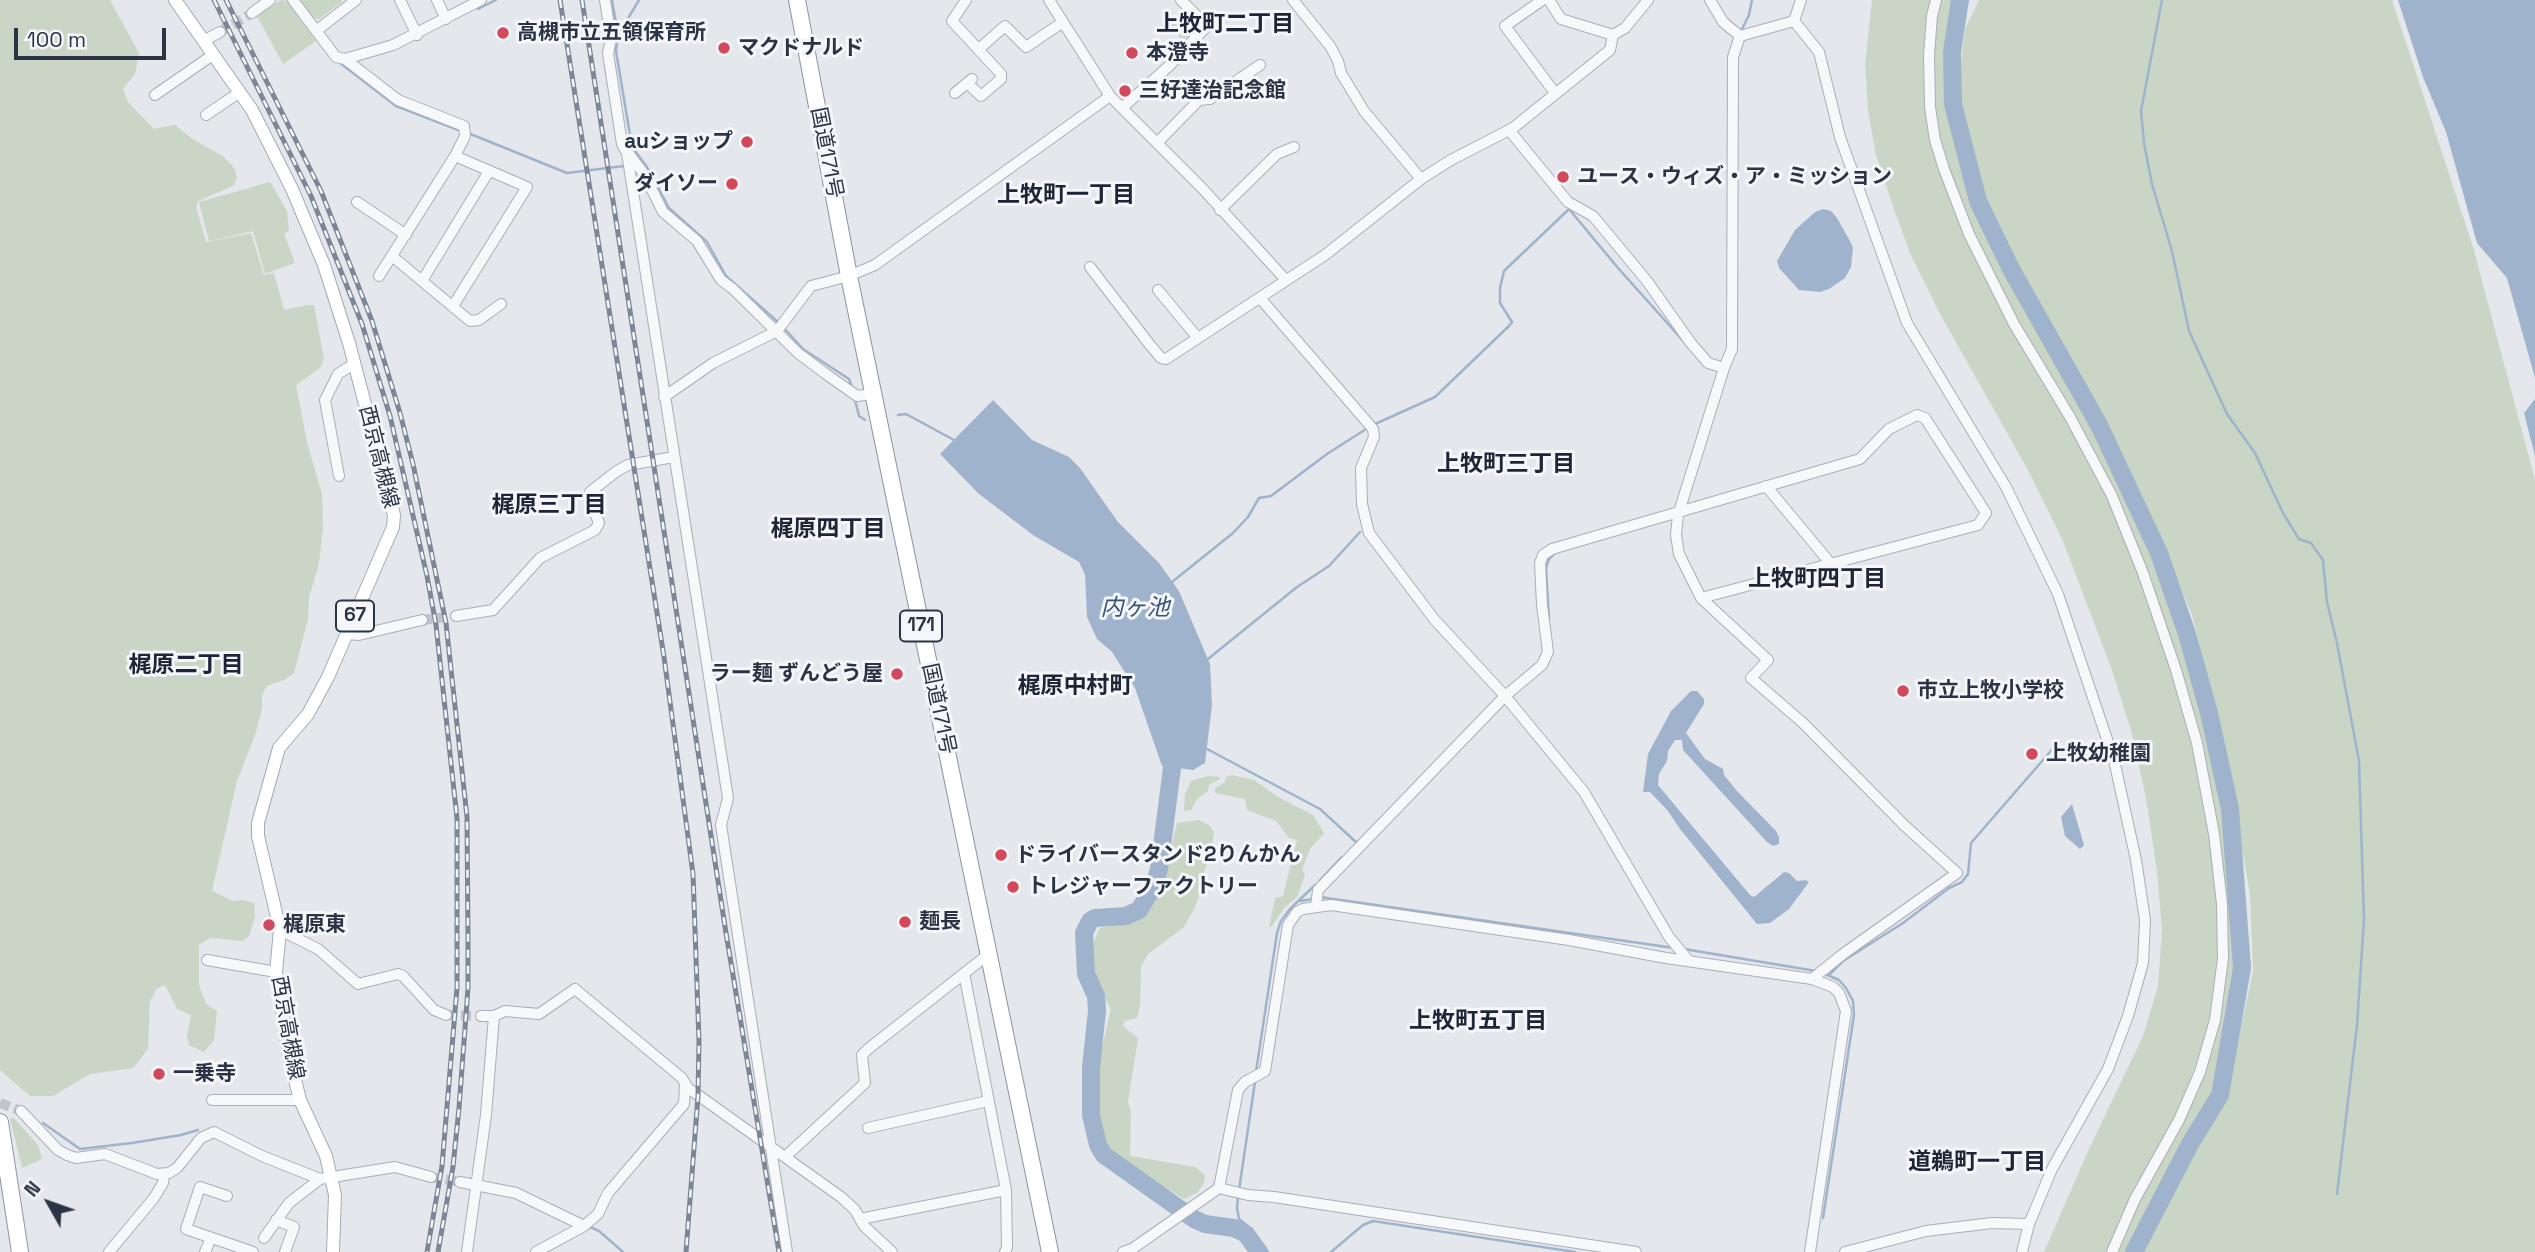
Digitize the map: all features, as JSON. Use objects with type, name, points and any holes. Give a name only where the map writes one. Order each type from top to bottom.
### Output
[{"type":"highway","name":"国道171号","points":[[797,0],[849,276],[1051,1252]]},
{"type":"highway","points":[[0,1122],[20,1252]]},
{"type":"main road","name":"西京高槻線","points":[[175,0],[252,110],[292,189],[324,265],[355,363],[394,521],[348,634],[308,714],[279,748],[262,804],[258,836],[280,930],[276,972],[289,1055],[300,1100],[326,1156],[326,1178],[335,1195],[333,1252]]},
{"type":"street","points":[[252,13],[271,0]]},
{"type":"street","points":[[293,0],[336,57],[345,59],[398,100],[464,126],[465,134],[455,156],[379,276]]},
{"type":"street","points":[[316,31],[356,0]]},
{"type":"street","points":[[400,0],[417,34]]},
{"type":"street","points":[[437,0],[446,19]]},
{"type":"street","points":[[345,59],[393,45],[481,0]]},
{"type":"street","points":[[605,0],[611,39],[608,53],[622,144],[663,212],[697,242],[721,280],[798,353],[853,394],[874,394]]},
{"type":"street","points":[[955,93],[970,80],[981,96],[1001,79],[1001,74],[952,22],[966,0]]},
{"type":"street","points":[[1049,0],[1110,96],[1285,279]]},
{"type":"street","points":[[1122,108],[1169,66],[1207,26],[1181,0]]},
{"type":"street","points":[[1293,0],[1330,46],[1341,73],[1364,111],[1421,179]]},
{"type":"street","points":[[1555,93],[1506,26],[1545,1],[1560,19],[1613,35],[1625,28],[1648,0]]},
{"type":"street","points":[[1710,0],[1723,22],[1740,36]]},
{"type":"street","points":[[1794,21],[1801,0]]},
{"type":"street","points":[[1936,0],[1929,55],[1930,107],[1935,140],[1944,169],[1969,234],[2009,313],[2070,416],[2112,496],[2143,573],[2176,670],[2197,743],[2214,834],[2222,904],[2223,958],[2215,1020],[2200,1072],[2179,1120],[2136,1199],[2112,1252]]},
{"type":"street","points":[[1740,36],[1794,21]]},
{"type":"street","points":[[1794,21],[1819,52],[1840,137],[1907,323],[2006,487],[2058,594],[2114,760],[2136,860],[2145,920],[2143,963],[2128,1016],[2108,1069],[2052,1169],[2029,1224],[2022,1252]]},
{"type":"street","points":[[979,49],[1005,26],[1026,47],[1063,22]]},
{"type":"street","points":[[205,40],[219,32]]},
{"type":"street","points":[[1090,267],[1161,358],[1166,359],[1325,255],[1421,179],[1509,130],[1610,50],[1613,35]]},
{"type":"street","points":[[1740,36],[1733,69],[1732,349],[1678,514],[1676,535],[1679,554],[1701,598],[1768,660],[1751,678],[1803,723],[1905,826],[1957,873],[1812,979]]},
{"type":"street","points":[[1069,58],[1080,51]]},
{"type":"street","points":[[155,95],[214,54]]},
{"type":"street","points":[[1157,143],[1199,100],[1210,99],[1259,65]]},
{"type":"street","points":[[206,115],[240,92]]},
{"type":"street","points":[[664,397],[713,363],[777,331],[811,286],[849,276],[875,265],[1110,96]]},
{"type":"street","points":[[1509,130],[1569,202],[1594,216],[1708,363],[1724,368]]},
{"type":"street","points":[[1220,210],[1277,154],[1294,147]]},
{"type":"street","points":[[453,306],[527,187],[455,156]]},
{"type":"street","points":[[632,163],[664,397],[728,799],[721,825],[787,1252]]},
{"type":"street","points":[[422,281],[489,172]]},
{"type":"street","points":[[357,202],[406,235]]},
{"type":"street","points":[[392,256],[470,321],[480,320],[501,304]]},
{"type":"street","points":[[1158,290],[1197,337]]},
{"type":"street","points":[[1260,298],[1373,429],[1374,437],[1361,468],[1362,504],[1368,533],[1434,619],[1505,696],[1584,792],[1669,937],[1689,961]]},
{"type":"street","points":[[340,476],[325,400],[338,374],[355,363]]},
{"type":"street","points":[[1316,906],[1318,890],[1505,696],[1542,665],[1548,652],[1542,605],[1540,563],[1543,555],[1552,550],[1860,459],[1889,429],[1917,415],[1925,418],[1986,513],[1978,524],[1701,598]]},
{"type":"street","points":[[456,616],[493,610],[540,558],[595,530],[599,523],[589,498],[590,492],[601,483],[628,465],[674,457]]},
{"type":"street","points":[[1766,486],[1831,564]]},
{"type":"street","points":[[348,634],[359,635],[422,620]]},
{"type":"street","points":[[1123,1252],[1132,1249],[1219,1188],[1238,1090],[1245,1082],[1265,1071],[1289,925],[1297,912],[1331,905],[1812,979],[1833,987],[1839,993],[1846,1011],[1812,1252]]},
{"type":"street","points":[[280,930],[318,949],[358,984],[398,974],[403,976],[434,1010],[446,1015]]},
{"type":"street","points":[[785,1157],[865,1083],[862,1055],[868,1049],[990,953]]},
{"type":"street","points":[[207,960],[276,972]]},
{"type":"street","points":[[964,973],[1006,1190],[1005,1252]]},
{"type":"street","points":[[481,1016],[494,1016],[505,1012],[543,1013],[575,989],[682,1078],[685,1084],[841,1197],[892,1252]]},
{"type":"street","points":[[467,1252],[478,1185],[494,1016]]},
{"type":"street","points":[[536,1252],[584,1226],[598,1214],[608,1193],[684,1104],[685,1084]]},
{"type":"street","points":[[212,1100],[300,1100]]},
{"type":"street","points":[[867,1128],[988,1101]]},
{"type":"street","points":[[21,1111],[58,1150],[76,1158],[105,1154],[164,1174],[177,1168],[201,1138],[214,1132],[262,1156],[326,1178]]},
{"type":"street","points":[[264,1238],[289,1203],[326,1178],[395,1167],[431,1177]]},
{"type":"street","points":[[109,1252],[154,1198],[163,1183],[164,1174]]},
{"type":"street","points":[[460,1182],[516,1193],[584,1226]]},
{"type":"street","points":[[227,1196],[201,1184],[186,1229],[253,1252]]},
{"type":"street","points":[[1219,1188],[1240,1194],[1636,1252]]},
{"type":"street","points":[[860,1219],[1006,1190]]},
{"type":"street","points":[[276,1220],[294,1227],[285,1252]]},
{"type":"street","points":[[1846,1252],[1926,1231],[1992,1223],[2029,1224]]},
{"type":"street","points":[[205,1252],[211,1238]]},
{"type":"green space","points":[[0,0],[110,0],[139,53],[135,74],[123,89],[128,102],[154,129],[175,125],[194,140],[223,156],[235,169],[237,179],[233,186],[198,201],[196,207],[206,242],[251,233],[264,275],[274,273],[284,310],[314,305],[324,359],[320,368],[296,385],[307,442],[322,494],[323,528],[319,563],[309,598],[308,619],[294,673],[267,686],[262,695],[262,709],[237,781],[212,891],[233,901],[254,903],[255,917],[249,936],[243,941],[210,938],[199,945],[199,985],[206,1004],[217,1011],[214,1040],[204,1052],[189,1045],[187,1036],[191,1015],[177,1009],[165,985],[156,989],[150,1002],[148,1049],[133,1068],[90,1074],[53,1096],[30,1096],[0,1070]]},
{"type":"green space","points":[[281,0],[287,1],[316,41],[283,64],[257,16]]},
{"type":"green space","points":[[300,0],[342,2],[319,19],[314,18]]},
{"type":"green space","points":[[1872,0],[1932,0],[1934,153],[1960,226],[1993,294],[2068,421],[2097,476],[2131,554],[2167,649],[2189,731],[2207,815],[2216,885],[2218,945],[2214,1000],[2203,1045],[2181,1103],[2109,1252],[2044,1252],[2143,1036],[2158,986],[2162,930],[2157,871],[2146,798],[2132,734],[2112,670],[2063,541],[2029,472],[1939,312],[1909,251],[1894,209],[1876,155],[1868,111],[1865,64]]},
{"type":"green space","points":[[1940,0],[1957,0],[1947,75],[1951,124],[1965,180],[1988,236],[2096,425],[2133,499],[2156,554],[2184,634],[2207,715],[2232,846],[2239,972],[2225,1054],[2207,1104],[2131,1252],[2116,1252],[2219,1021],[2219,841],[2171,642],[2150,574],[2119,504],[2005,297],[1952,183],[1938,132],[1933,75],[1933,33]]},
{"type":"green space","points":[[1979,0],[2392,0],[2473,247],[2535,480],[2535,1252],[2143,1252],[2159,1215],[2204,1134],[2234,1061],[2253,971],[2250,894],[2223,738],[2192,615],[2150,516],[2089,394],[2010,253],[1984,197],[1957,98],[1965,29]]},
{"type":"green space","points":[[1186,13],[1199,28],[1183,41],[1170,26]]},
{"type":"green space","points":[[270,182],[287,211],[289,231],[284,233],[295,263],[265,274],[253,231],[209,241],[199,202]]},
{"type":"green space","points":[[1232,775],[1254,780],[1278,797],[1313,815],[1324,833],[1310,849],[1302,869],[1305,875],[1297,897],[1269,927],[1275,898],[1283,896],[1297,840],[1289,838],[1276,821],[1247,810],[1245,799],[1215,793],[1215,788]]},
{"type":"green space","points":[[1208,776],[1220,779],[1209,785],[1208,791],[1197,799],[1191,810],[1184,811],[1185,794],[1191,781]]},
{"type":"green space","points":[[1199,820],[1209,825],[1214,832],[1211,853],[1198,889],[1200,894],[1184,927],[1148,954],[1141,967],[1137,1018],[1124,1021],[1123,1026],[1138,1038],[1128,1102],[1131,1112],[1130,1156],[1195,1167],[1205,1175],[1204,1183],[1197,1193],[1184,1199],[1114,1156],[1106,1148],[1100,1124],[1099,1061],[1111,1009],[1093,975],[1092,945],[1100,928],[1129,921],[1146,911],[1163,882],[1177,823]]},
{"type":"green space","points":[[13,1117],[38,1145],[42,1159],[22,1168],[10,1119]]},
{"type":"water","points":[[2398,0],[2535,0],[2535,378],[2507,278],[2477,243],[2446,132],[2423,77]]},
{"type":"water","points":[[1823,209],[1831,211],[1837,218],[1850,241],[1853,248],[1851,267],[1845,278],[1829,289],[1820,292],[1799,290],[1779,268],[1777,261],[1795,230],[1815,212]]},
{"type":"water","points":[[2535,399],[2535,456],[2524,413]]},
{"type":"water","name":"内ヶ池","points":[[993,400],[1032,440],[1069,457],[1080,468],[1118,522],[1159,563],[1179,591],[1210,664],[1212,705],[1205,763],[1193,770],[1162,766],[1135,688],[1112,652],[1097,639],[1087,617],[1085,575],[1079,562],[1033,535],[979,494],[940,454]]},
{"type":"water","points":[[1691,691],[1697,691],[1704,699],[1704,704],[1686,733],[1705,759],[1723,769],[1724,775],[1737,791],[1776,831],[1779,844],[1773,846],[1767,842],[1683,750],[1682,740],[1675,740],[1668,751],[1667,761],[1659,774],[1658,785],[1750,895],[1754,897],[1784,872],[1797,881],[1809,882],[1789,909],[1770,923],[1757,924],[1668,811],[1650,792],[1643,792],[1648,754],[1671,711]]},
{"type":"water","points":[[2072,804],[2084,845],[2080,849],[2065,836],[2061,817]]},
{"type":"waterway","points":[[478,9],[496,0]]},
{"type":"waterway","points":[[612,0],[618,35],[616,51],[632,147],[647,167],[669,208],[707,242],[726,276],[779,323]]},
{"type":"waterway","points":[[618,35],[639,0]]},
{"type":"waterway","points":[[1740,33],[1749,15],[1752,0]]},
{"type":"waterway","points":[[1960,0],[1952,52],[1953,104],[1978,201],[2011,269],[2099,425],[2159,553],[2187,634],[2209,713],[2230,809],[2242,968],[2220,1095],[2190,1144],[2134,1252]]},
{"type":"waterway","points":[[2162,0],[2141,111],[2152,184],[2172,251],[2189,331],[2227,414],[2255,453],[2283,513],[2299,539],[2311,543],[2323,560],[2327,602],[2359,761],[2364,920],[2357,1025],[2337,1194]]},
{"type":"waterway","points":[[340,63],[396,106],[461,131]]},
{"type":"waterway","points":[[468,133],[567,173],[624,166]]},
{"type":"waterway","points":[[1375,424],[1435,397],[1509,326],[1512,322],[1500,303],[1504,271],[1569,209],[1686,344]]},
{"type":"waterway","points":[[784,328],[803,349],[849,379],[853,390]]},
{"type":"waterway","points":[[855,400],[859,416],[865,420]]},
{"type":"waterway","points":[[898,415],[906,414],[954,440]]},
{"type":"waterway","points":[[1172,582],[1233,533],[1248,517],[1259,498],[1271,496],[1366,429]]},
{"type":"waterway","points":[[1208,659],[1297,587],[1329,566],[1360,532]]},
{"type":"waterway","points":[[1549,620],[1546,568],[1555,553]]},
{"type":"waterway","points":[[1830,974],[1843,961],[1903,923],[1949,888],[1962,882],[1968,874],[1971,843],[2056,745]]},
{"type":"waterway","points":[[1207,749],[1320,809],[1357,843]]},
{"type":"waterway","points":[[1172,768],[1159,869],[1154,886],[1139,910],[1126,916],[1095,918],[1090,921],[1084,933],[1086,974],[1096,996],[1097,1011],[1091,1067],[1091,1115],[1098,1145],[1104,1155],[1194,1219],[1205,1224],[1234,1228],[1246,1234],[1259,1252]]},
{"type":"waterway","points":[[1320,880],[1342,857]]},
{"type":"waterway","points":[[1256,1072],[1277,933],[1281,921],[1290,909],[1315,885]]},
{"type":"waterway","points":[[1320,897],[1674,948]]},
{"type":"waterway","points":[[1300,901],[1314,899]]},
{"type":"waterway","points":[[1684,949],[1816,971]]},
{"type":"waterway","points":[[1823,1218],[1854,1015],[1853,1001],[1846,988],[1839,980],[1825,974]]},
{"type":"waterway","points":[[1239,1190],[1255,1082]]},
{"type":"waterway","points":[[43,1123],[80,1149],[132,1143],[198,1130]]},
{"type":"waterway","points":[[1238,1196],[1239,1219],[1249,1227],[1268,1252]]},
{"type":"waterway","points":[[1331,1252],[1363,1225],[1373,1221],[1575,1252]]},
{"type":"waterway","points":[[590,1227],[599,1231],[623,1252]]},
{"type":"tunnel","points":[[220,32],[252,13]]},
{"type":"tunnel","points":[[422,620],[456,616]]},
{"type":"tunnel","points":[[446,1015],[481,1016]]},
{"type":"tunnel","points":[[0,1103],[21,1111]]},
{"type":"tunnel","points":[[431,1177],[460,1182]]},
{"type":"railway","points":[[214,0],[311,196],[362,324],[390,416],[436,625],[457,818],[457,988],[442,1166],[427,1252]]},
{"type":"railway","points":[[226,0],[321,191],[372,321],[413,464],[446,623],[467,817],[468,988],[453,1167],[438,1252]]},
{"type":"railway","points":[[560,0],[664,657],[693,874],[699,1041],[698,1096],[686,1252]]},
{"type":"railway","points":[[582,0],[726,933],[779,1252]]},
{"type":"place","name":"高槻市立五領保育所","points":[[503,33]]},
{"type":"place","name":"マクドナルド","points":[[724,48]]},
{"type":"place","name":"本澄寺","points":[[1132,53]]},
{"type":"place","name":"三好達治記念館","points":[[1125,91]]},
{"type":"place","name":"auショップ","points":[[747,142]]},
{"type":"place","name":"ユース・ウィズ・ア・ミッション","points":[[1563,177]]},
{"type":"place","name":"ダイソー","points":[[732,184]]},
{"type":"place","name":"ラー麺 ずんどう屋","points":[[897,674]]},
{"type":"place","name":"市立上牧小学校","points":[[1903,691]]},
{"type":"place","name":"上牧幼稚園","points":[[2032,754]]},
{"type":"place","name":"ドライバースタンド2りんかん","points":[[1001,855]]},
{"type":"place","name":"トレジャーファクトリー","points":[[1013,887]]},
{"type":"place","name":"麺長","points":[[905,922]]},
{"type":"place","name":"梶原東","points":[[269,925]]},
{"type":"place","name":"一乗寺","points":[[159,1074]]},
{"type":"district","name":"上牧町二丁目","points":[[1225,25]]},
{"type":"district","name":"上牧町一丁目","points":[[1066,196]]},
{"type":"district","name":"上牧町三丁目","points":[[1506,465]]},
{"type":"district","name":"梶原三丁目","points":[[549,506]]},
{"type":"district","name":"梶原四丁目","points":[[828,530]]},
{"type":"district","name":"上牧町四丁目","points":[[1817,580]]},
{"type":"district","name":"梶原二丁目","points":[[186,666]]},
{"type":"district","name":"梶原中村町","points":[[1075,687]]},
{"type":"district","name":"上牧町五丁目","points":[[1478,1022]]},
{"type":"district","name":"道鵜町一丁目","points":[[1977,1163]]}]
